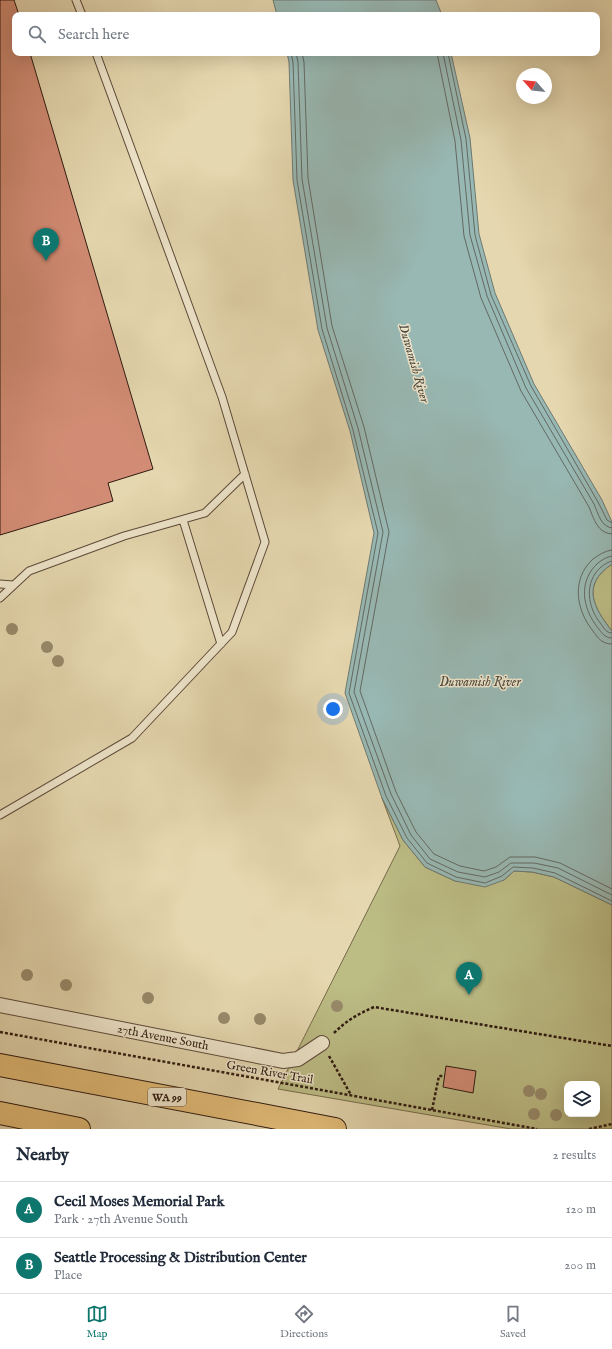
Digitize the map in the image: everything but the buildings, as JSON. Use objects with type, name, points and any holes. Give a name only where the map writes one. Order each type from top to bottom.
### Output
[{"type":"highway","name":"WA 99","points":[[0,1065],[335,1129]]},
{"type":"highway","points":[[0,1113],[79,1129]]},
{"type":"street","name":"27th Avenue South","points":[[0,1005],[283,1061],[298,1059],[322,1043]]},
{"type":"lane","points":[[76,0],[81,12]]},
{"type":"lane","points":[[0,815],[132,738],[232,632],[264,542],[222,396],[97,56]]},
{"type":"lane","points":[[0,598],[29,571],[124,536],[205,513],[245,474]]},
{"type":"lane","points":[[183,520],[221,644]]},
{"type":"lane","points":[[0,584],[13,585]]},
{"type":"path","points":[[352,1096],[322,1043],[346,1021],[358,1013],[374,1007],[612,1046]]},
{"type":"path","name":"Green River Trail","points":[[0,1032],[537,1129]]},
{"type":"path","points":[[432,1110],[439,1076],[445,1076]]},
{"type":"path","points":[[589,1129],[612,1124]]},
{"type":"green space","points":[[612,564],[612,631],[595,605],[593,588],[596,580],[602,572]]},
{"type":"green space","points":[[382,798],[403,840],[425,867],[455,881],[504,880],[514,871],[532,872],[554,877],[612,905],[612,1129],[511,1129],[278,1089],[400,846]]},
{"type":"water","points":[[273,0],[436,0],[441,12],[276,12]]},
{"type":"water","name":"Duwamish River","points":[[288,56],[452,56],[470,138],[479,234],[495,293],[534,384],[602,500],[612,522],[612,564],[602,572],[596,580],[593,588],[593,596],[595,605],[612,631],[612,905],[554,877],[532,872],[514,871],[504,880],[485,887],[455,881],[425,867],[403,840],[382,798],[345,693],[374,533],[350,431],[318,330],[293,180]]},
{"type":"place","name":"Seattle Processing & Distribution Center","points":[[46,261]]},
{"type":"place","name":"Cecil Moses Memorial Park","points":[[469,995]]}]
